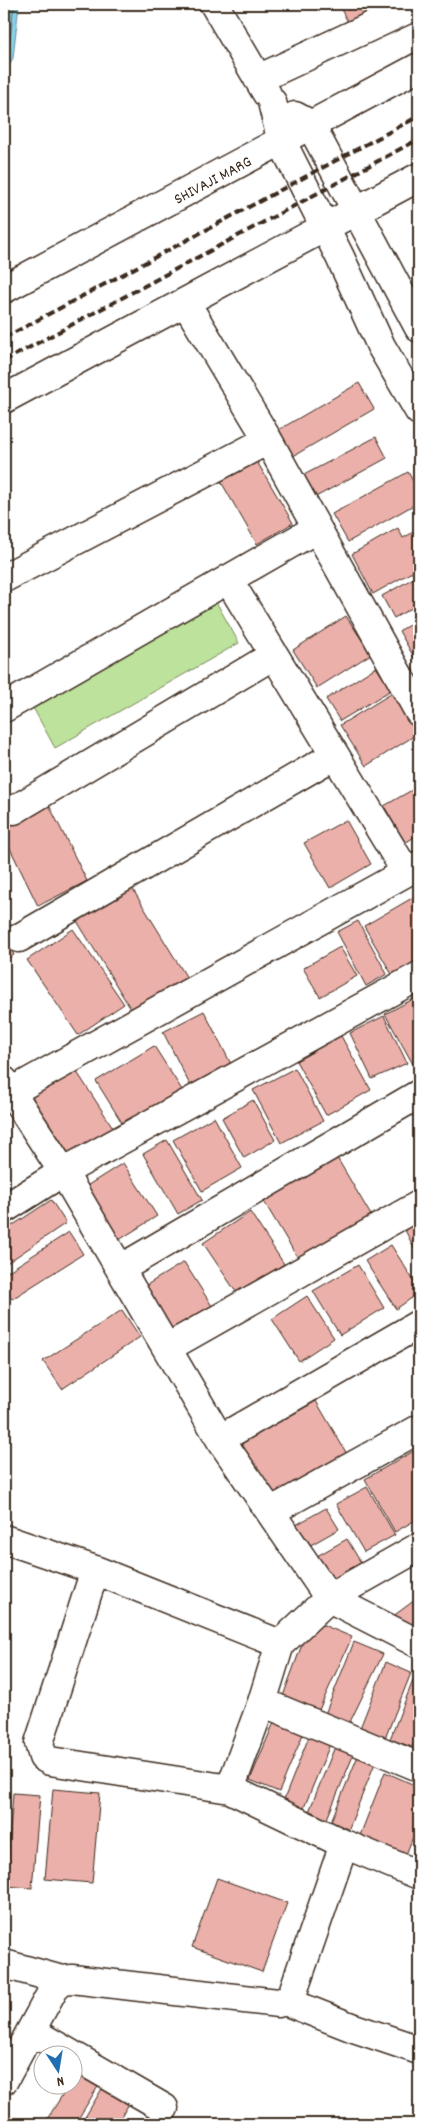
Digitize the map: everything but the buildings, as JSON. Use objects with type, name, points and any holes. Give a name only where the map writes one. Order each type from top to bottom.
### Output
[{"type":"street","points":[[214,4],[272,102],[282,142],[325,227],[381,346],[419,411]]},
{"type":"street","points":[[258,79],[419,4]]},
{"type":"street","name":"SHIVAJI MARG","points":[[4,289],[282,142],[310,124],[419,67]]},
{"type":"street","points":[[272,102],[310,124],[419,328]]},
{"type":"street","points":[[4,399],[419,177]]},
{"type":"street","points":[[186,303],[268,440],[419,712]]},
{"type":"street","points":[[4,578],[268,440]]},
{"type":"street","points":[[4,708],[316,529]]},
{"type":"street","points":[[228,579],[335,755],[412,869],[8,1087],[62,1172],[220,1439],[329,1598],[419,1644]]},
{"type":"street","points":[[14,810],[274,655]]},
{"type":"street","points":[[19,938],[335,755]]},
{"type":"street","points":[[4,1209],[62,1172],[419,976]]},
{"type":"street","points":[[120,1269],[419,1094]]},
{"type":"street","points":[[167,1348],[419,1205]]},
{"type":"street","points":[[220,1439],[419,1324]]},
{"type":"street","points":[[270,1512],[419,1429]]},
{"type":"street","points":[[4,1539],[95,1570],[280,1644]]},
{"type":"street","points":[[230,1789],[262,1702],[280,1644],[329,1598],[419,1547]]},
{"type":"street","points":[[95,1570],[39,1744],[43,1757],[50,1761],[230,1789],[344,1844],[419,1875]]},
{"type":"street","points":[[262,1702],[419,1767]]},
{"type":"street","points":[[4,1964],[62,1980],[72,1979],[278,2003],[292,1995],[344,1844]]},
{"type":"street","points":[[4,2080],[54,1988],[62,1980]]},
{"type":"street","points":[[285,2000],[351,2027],[419,2050]]},
{"type":"street","points":[[31,2031],[164,2108]]},
{"type":"green space","points":[[215,600],[239,643],[55,748],[31,704]]},
{"type":"water","points":[[4,4],[19,4],[13,58],[4,74]]},
{"type":"railway","points":[[4,338],[419,116]]},
{"type":"railway","points":[[4,361],[419,139]]}]
